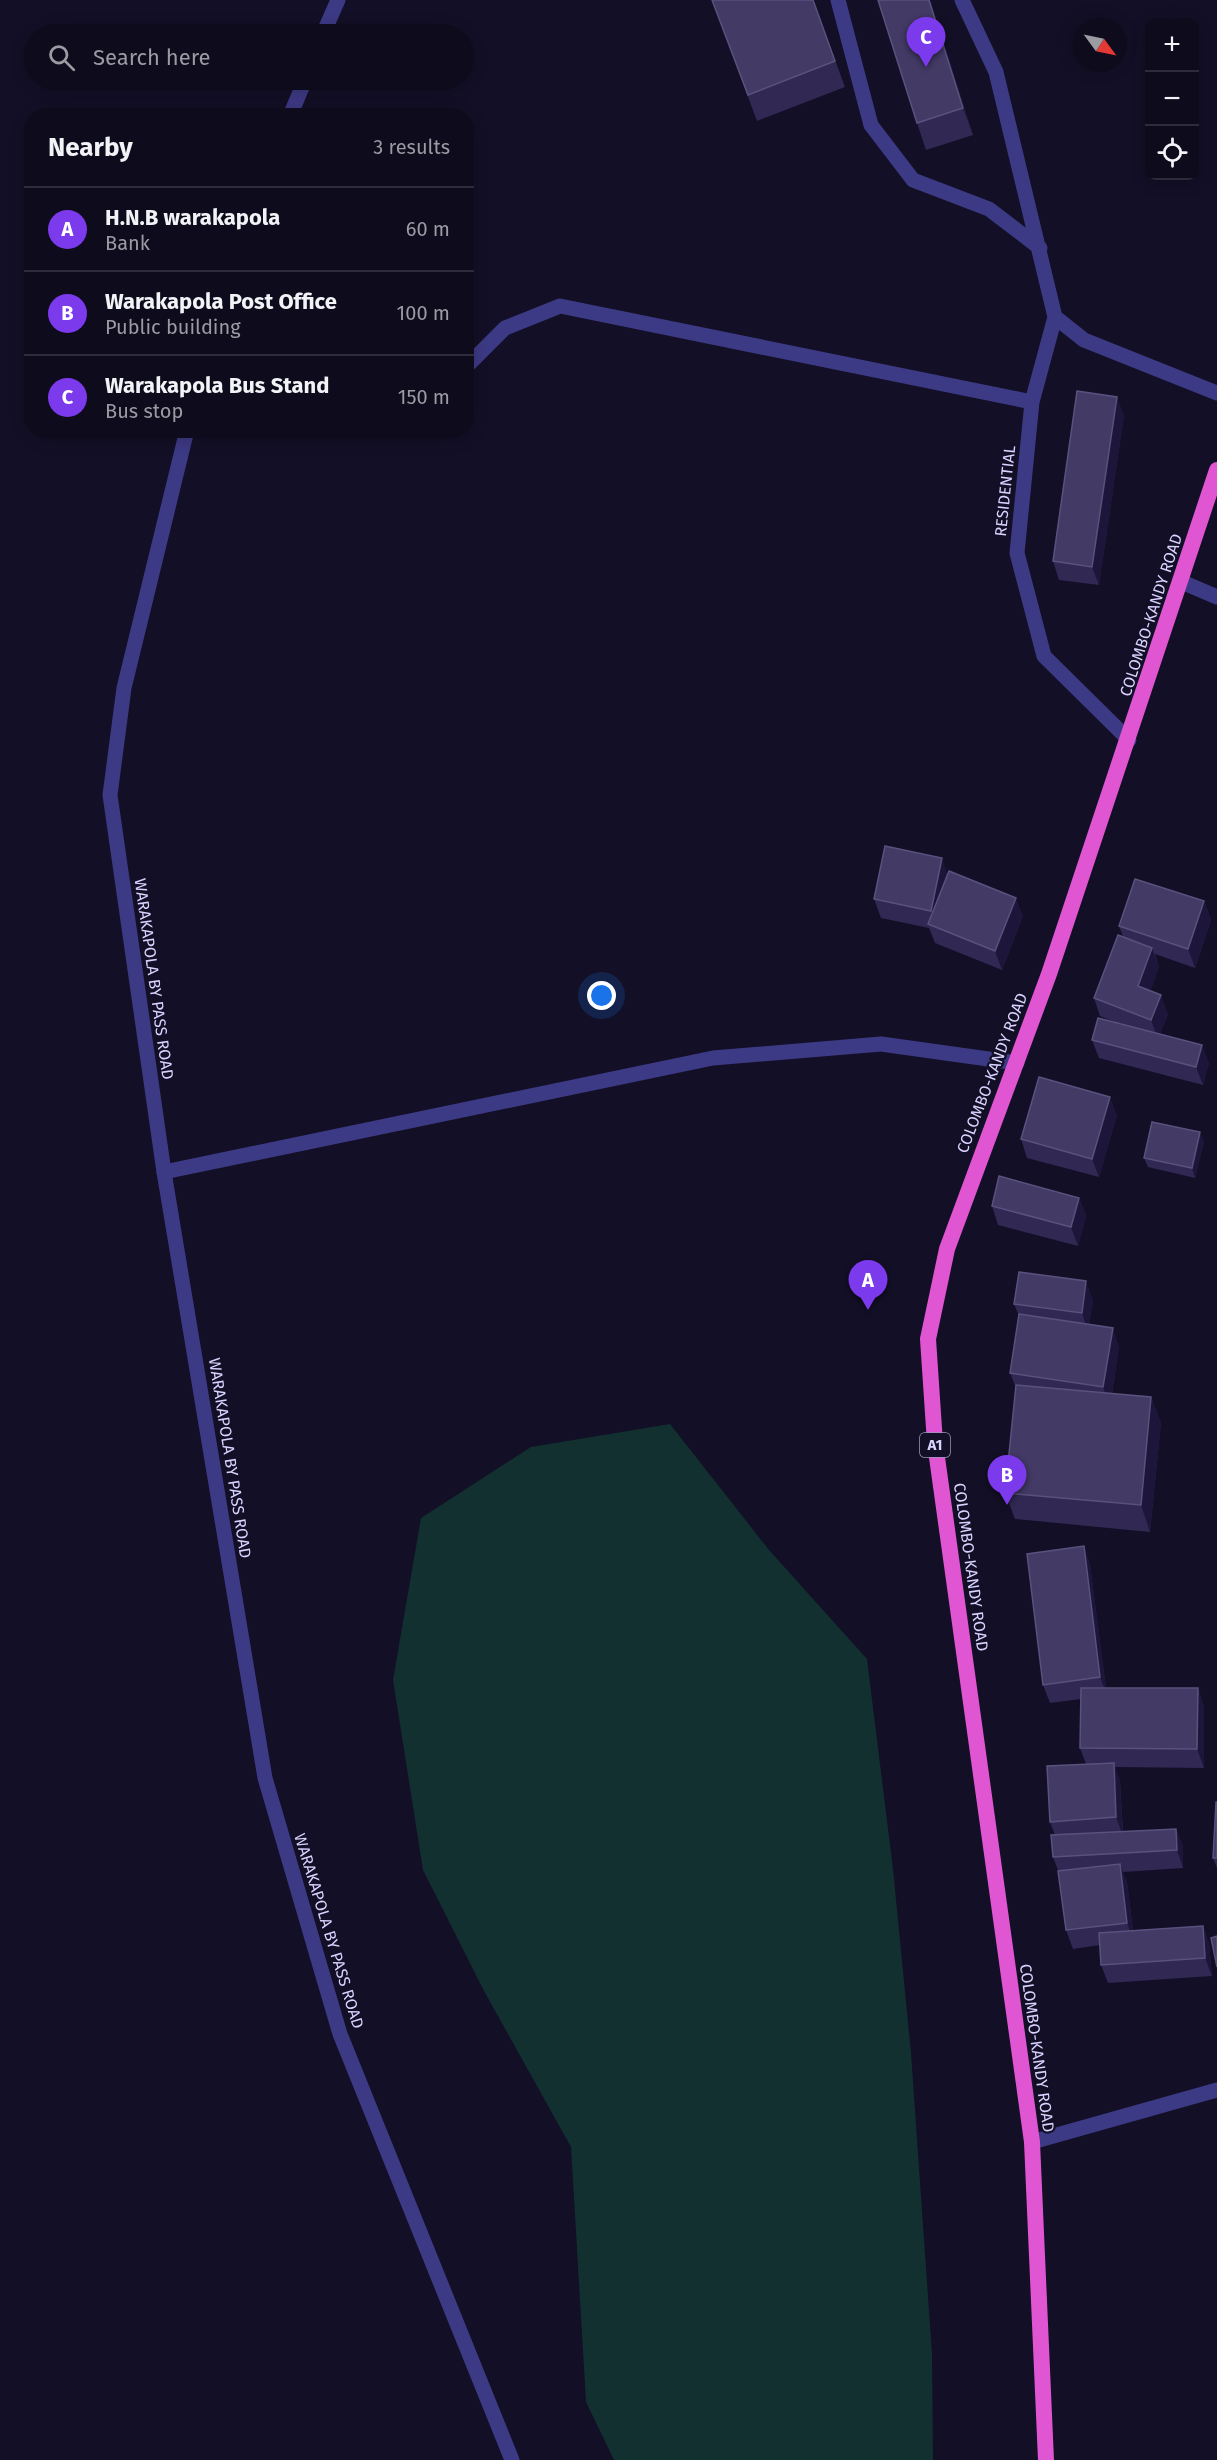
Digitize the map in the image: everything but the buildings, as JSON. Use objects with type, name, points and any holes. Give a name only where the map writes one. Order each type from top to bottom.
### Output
[{"type":"highway","name":"COLOMBO-KANDY ROAD","points":[[1046,2460],[1032,2142],[935,1443],[928,1339],[947,1249],[1017,1063],[1129,740],[1217,470]]},
{"type":"street","points":[[327,24],[338,0]]},
{"type":"street","points":[[838,0],[871,125],[913,180],[989,209],[1040,248]]},
{"type":"street","name":"RESIDENTIAL","points":[[962,0],[996,72],[1055,317],[1032,402],[1017,553],[1044,656],[1129,740]]},
{"type":"street","points":[[293,108],[301,90]]},
{"type":"street","points":[[474,359],[505,328],[560,306],[1032,402]]},
{"type":"street","points":[[1055,317],[1084,340],[1217,393]]},
{"type":"street","name":"WARAKAPOLA BY PASS ROAD","points":[[185,438],[124,688],[110,795],[164,1172],[265,1778],[340,2034],[512,2460]]},
{"type":"street","points":[[1182,582],[1217,597]]},
{"type":"street","points":[[164,1172],[713,1058],[881,1044],[1017,1063]]},
{"type":"street","points":[[1032,2142],[1217,2090]]},
{"type":"green space","points":[[670,1424],[769,1550],[867,1659],[893,1869],[911,2053],[932,2354],[933,2460],[614,2460],[586,2402],[571,2147],[484,1991],[423,1870],[393,1680],[421,1518],[531,1447]]},
{"type":"place","name":"Warakapola Bus Stand","points":[[926,67]]},
{"type":"place","name":"H.N.B warakapola","points":[[868,1310]]},
{"type":"place","name":"Warakapola Post Office","points":[[1007,1505]]}]
